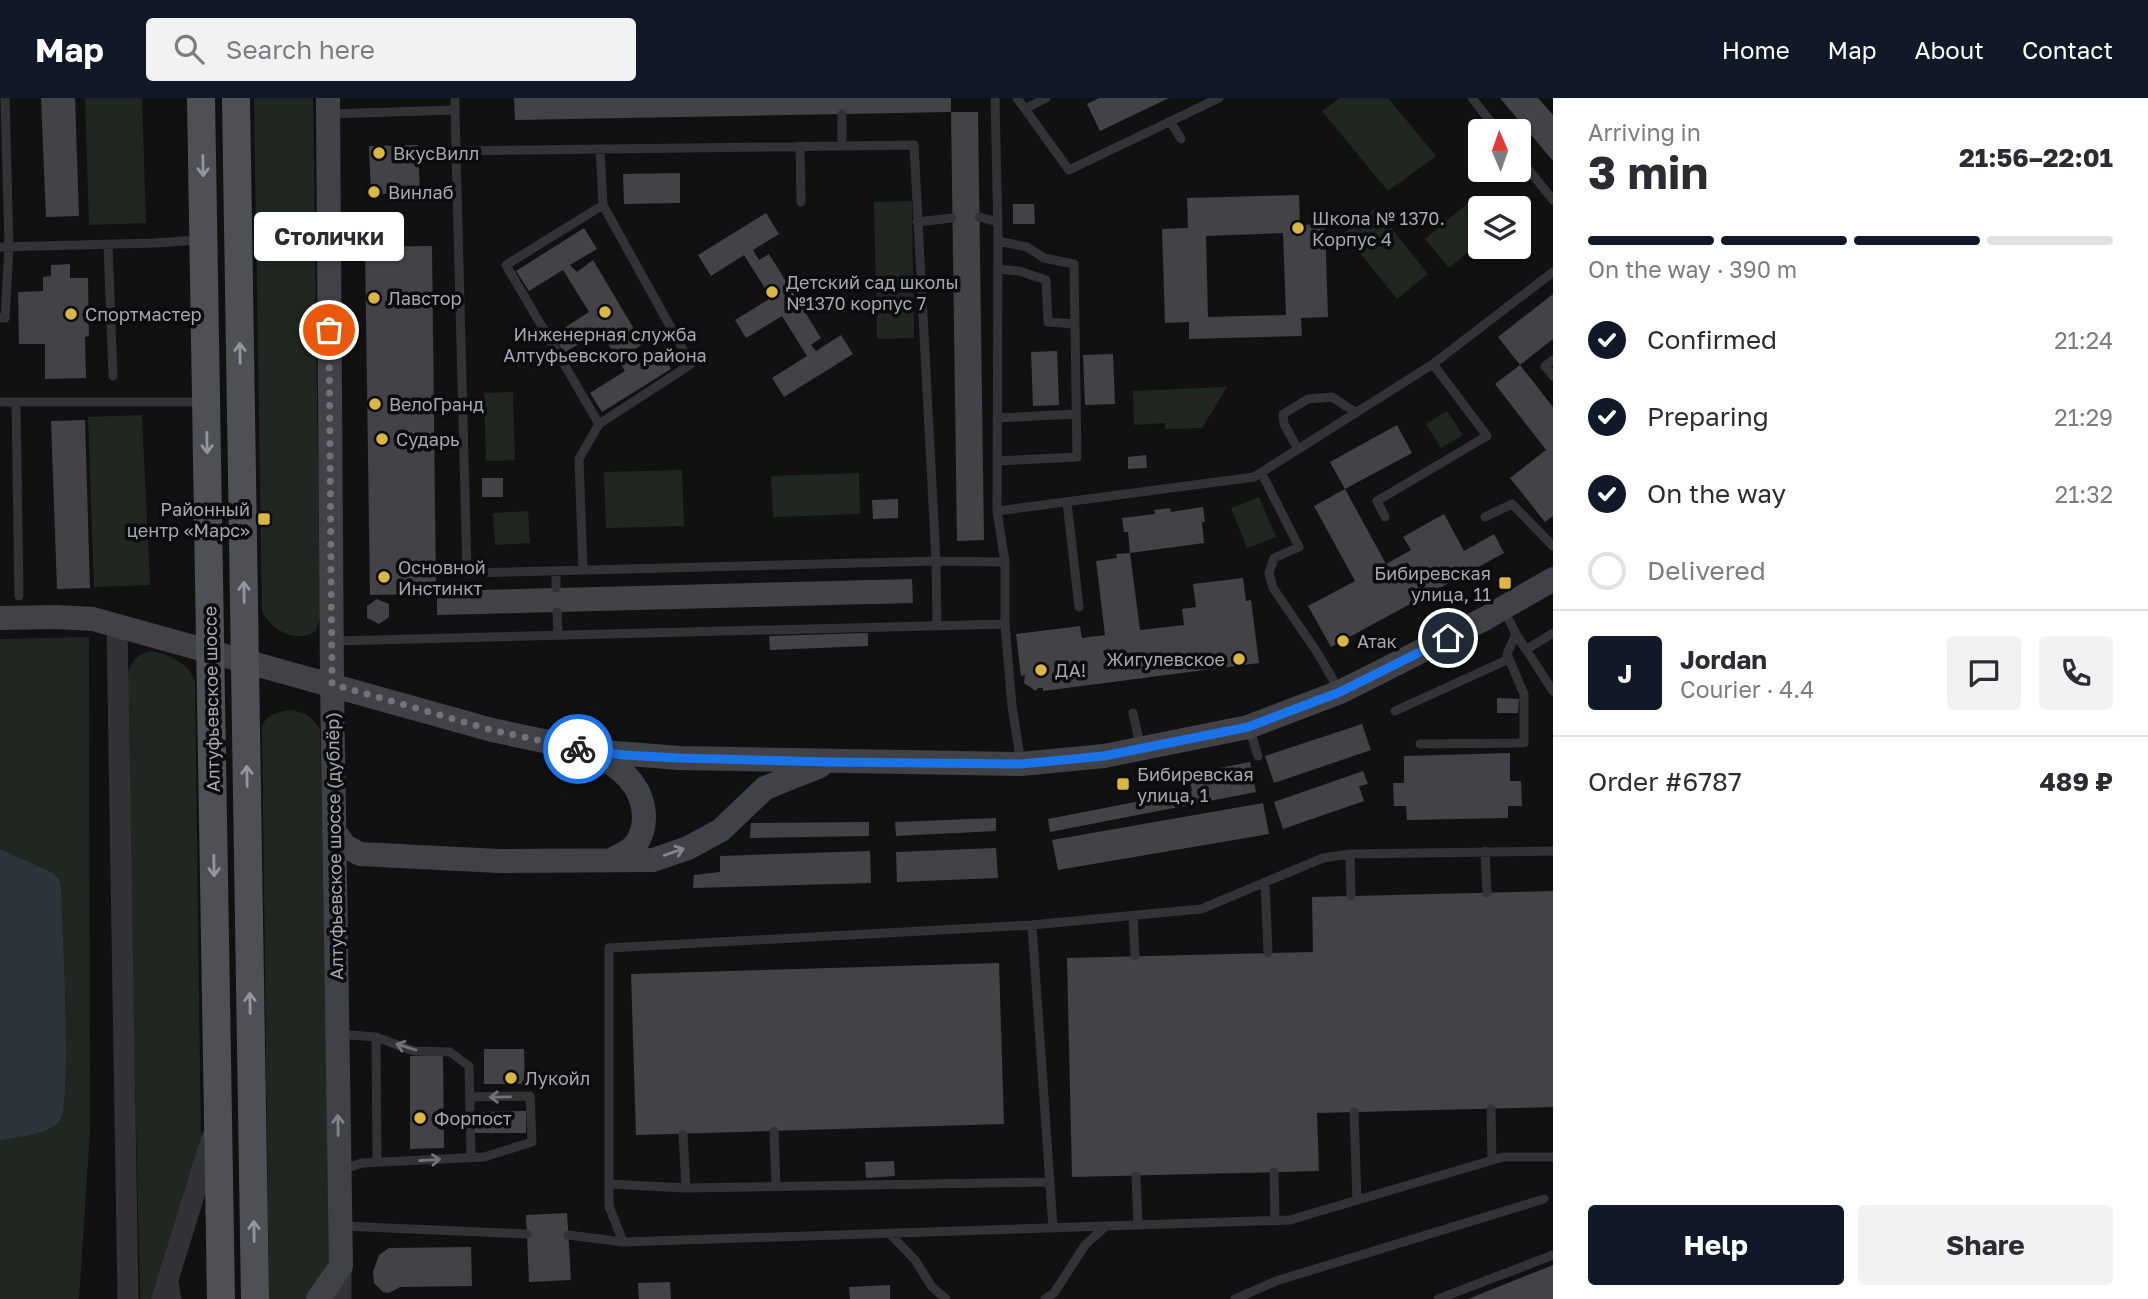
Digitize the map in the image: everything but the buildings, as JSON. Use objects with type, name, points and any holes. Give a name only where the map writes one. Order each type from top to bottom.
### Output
[{"type":"main road","name":"Алтуфьевское шоссе","points":[[201,98],[221,1299]]},
{"type":"main road","name":"Алтуфьевское шоссе","points":[[236,98],[255,1299]]},
{"type":"main road","name":"Алтуфьевское шоссе (дублёр)","points":[[328,106],[334,895],[341,1266]]},
{"type":"main road","points":[[0,618],[76,617],[117,626],[492,730],[591,751],[679,758],[1021,764],[1104,756],[1248,727],[1340,692],[1448,638],[1553,579]]},
{"type":"main road","points":[[591,751],[614,764],[630,778],[641,794],[644,807],[642,834],[637,844],[607,862]]},
{"type":"main road","points":[[334,831],[345,846],[360,854],[393,857],[607,862],[653,860],[688,848],[721,830],[765,788],[830,762]]},
{"type":"main road","points":[[334,895],[344,878],[360,866],[393,857]]},
{"type":"main road","points":[[318,1299],[341,1266]]},
{"type":"street","points":[[117,626],[128,1299]]},
{"type":"street","points":[[162,1299],[207,1157],[218,1104]]},
{"type":"street","name":"Алтуфьевское шоссе (дублёр)","points":[[341,1266],[341,1299]]},
{"type":"lane","points":[[0,318],[5,318],[5,98]]},
{"type":"lane","points":[[455,98],[467,573],[936,561],[1005,562]]},
{"type":"lane","points":[[995,98],[998,222],[997,511],[1005,562],[1005,624],[1012,706],[1021,764]]},
{"type":"lane","points":[[1017,98],[1069,170],[1219,98]]},
{"type":"lane","points":[[1025,109],[1046,98]]},
{"type":"lane","points":[[1472,98],[1489,119]]},
{"type":"lane","points":[[328,106],[455,110]]},
{"type":"lane","points":[[842,114],[842,146]]},
{"type":"lane","points":[[1170,121],[1181,139]]},
{"type":"lane","points":[[456,151],[914,145],[936,561],[937,626]]},
{"type":"lane","points":[[800,146],[801,202]]},
{"type":"lane","points":[[583,570],[579,459],[599,424],[691,364],[603,205],[600,149]]},
{"type":"lane","points":[[1531,173],[1553,200]]},
{"type":"lane","points":[[599,424],[506,265],[603,205]]},
{"type":"lane","points":[[979,217],[998,222]]},
{"type":"lane","points":[[917,222],[953,218]]},
{"type":"lane","points":[[5,247],[204,239]]},
{"type":"lane","points":[[997,461],[1077,457],[1074,264],[1044,258],[1027,247],[998,241]]},
{"type":"lane","points":[[108,244],[113,376]]},
{"type":"lane","points":[[998,269],[1019,271],[1046,280],[1048,322],[1075,324]]},
{"type":"lane","points":[[997,511],[1243,480],[1261,472],[1433,364],[1553,272]]},
{"type":"lane","points":[[1553,360],[1545,366],[1553,376]]},
{"type":"lane","points":[[1385,517],[1377,501],[1487,436],[1433,364]]},
{"type":"lane","points":[[1298,449],[1284,424],[1283,414],[1308,398],[1332,397],[1356,413]]},
{"type":"lane","points":[[0,402],[206,402]]},
{"type":"lane","points":[[16,402],[19,596]]},
{"type":"lane","points":[[997,418],[1076,414]]},
{"type":"lane","points":[[1261,472],[1299,547],[1274,558],[1269,573],[1273,588],[1317,652],[1340,692]]},
{"type":"lane","points":[[1067,502],[1079,607]]},
{"type":"lane","points":[[1485,517],[1512,504],[1553,546]]},
{"type":"lane","points":[[556,571],[556,588]]},
{"type":"lane","points":[[1503,608],[1516,634],[1553,691]]},
{"type":"lane","points":[[557,612],[558,635]]},
{"type":"lane","points":[[332,641],[1005,624]]},
{"type":"lane","points":[[1527,649],[1553,633]]},
{"type":"lane","points":[[1420,744],[1524,743],[1524,694],[1507,654],[1516,634]]},
{"type":"lane","points":[[1395,711],[1509,659]]},
{"type":"lane","points":[[1133,713],[1141,749]]},
{"type":"lane","points":[[1248,727],[1258,756]]},
{"type":"lane","points":[[623,1242],[609,1206],[609,948],[1032,925],[1202,909],[1323,858],[1350,854],[1553,850]]},
{"type":"lane","points":[[1485,851],[1487,893]]},
{"type":"lane","points":[[1350,854],[1351,896]]},
{"type":"lane","points":[[1265,882],[1268,953]]},
{"type":"lane","points":[[1133,916],[1135,956]]},
{"type":"lane","points":[[1032,925],[1053,1228]]},
{"type":"lane","points":[[337,1034],[376,1037],[414,1051],[450,1052],[469,1066],[471,1157]]},
{"type":"lane","points":[[376,1037],[377,1162]]},
{"type":"lane","points":[[339,1171],[362,1163],[484,1157],[532,1142],[530,1096],[470,1097]]},
{"type":"lane","points":[[1491,1109],[1492,1160]]},
{"type":"lane","points":[[1354,1112],[1357,1200]]},
{"type":"lane","points":[[774,1131],[776,1186]]},
{"type":"lane","points":[[683,1134],[686,1188]]},
{"type":"lane","points":[[568,1235],[623,1242],[1290,1220],[1503,1157],[1553,1157]]},
{"type":"lane","points":[[1274,1172],[1275,1220]]},
{"type":"lane","points":[[1136,1176],[1138,1225]]},
{"type":"lane","points":[[609,1184],[686,1188],[1050,1182]]},
{"type":"lane","points":[[1235,1299],[1276,1281],[1544,1199]]},
{"type":"lane","points":[[340,1226],[527,1234]]},
{"type":"lane","points":[[1045,1299],[1054,1293],[1085,1245],[1106,1226]]},
{"type":"lane","points":[[889,1233],[915,1260],[932,1287],[946,1299]]},
{"type":"lane","points":[[1438,1299],[1553,1255]]},
{"type":"lane","points":[[175,1256],[174,1284],[177,1299]]},
{"type":"shaded area","points":[[85,98],[142,98],[146,223],[89,225]]},
{"type":"shaded area","points":[[254,98],[313,98],[320,618],[316,631],[300,636],[278,629],[262,611]]},
{"type":"shaded area","points":[[1340,98],[1388,98],[1436,156],[1388,191],[1322,111]]},
{"type":"shaded area","points":[[912,201],[914,338],[877,339],[874,202]]},
{"type":"shaded area","points":[[1468,203],[1468,251],[1449,268],[1425,239]]},
{"type":"shaded area","points":[[1375,208],[1428,274],[1397,299],[1344,233]]},
{"type":"shaded area","points":[[1227,387],[1202,428],[1165,429],[1165,423],[1134,425],[1133,391]]},
{"type":"shaded area","points":[[513,392],[515,460],[486,461],[484,393]]},
{"type":"shaded area","points":[[1447,411],[1463,435],[1441,448],[1426,424]]},
{"type":"shaded area","points":[[142,415],[150,585],[94,587],[88,417]]},
{"type":"shaded area","points":[[682,470],[684,526],[606,528],[604,472]]},
{"type":"shaded area","points":[[859,473],[860,514],[773,517],[771,476]]},
{"type":"shaded area","points":[[1259,497],[1276,537],[1247,548],[1231,508]]},
{"type":"shaded area","points":[[528,511],[530,543],[495,545],[493,513]]},
{"type":"shaded area","points":[[89,637],[90,1131],[79,1299],[0,1299],[0,639]]},
{"type":"shaded area","points":[[151,651],[179,661],[189,671],[195,684],[201,1145],[156,1299],[140,1299],[126,684],[132,663],[140,655]]},
{"type":"shaded area","points":[[292,710],[308,716],[320,729],[330,1262],[307,1299],[269,1299],[262,726],[270,716]]},
{"type":"shaded area","points":[[0,849],[53,873],[59,879],[66,1048],[64,1107],[60,1120],[40,1132],[0,1140]]},
{"type":"way so far","points":[[329,330],[332,684],[492,730],[578,749]]},
{"type":"place","name":"ВкусВилл","points":[[379,153]]},
{"type":"place","name":"Винлаб","points":[[374,192]]},
{"type":"place","name":"Школа № 1370. Корпус 4","points":[[1298,228]]},
{"type":"place","name":"Детский сад школы №1370 корпус 7","points":[[772,292]]},
{"type":"place","name":"Лавстор","points":[[374,298]]},
{"type":"place","name":"Инженерная служба Алтуфьевского района","points":[[605,312]]},
{"type":"place","name":"Спортмастер","points":[[71,314]]},
{"type":"place","name":"Столички","points":[[329,330]]},
{"type":"place","name":"ВелоГранд","points":[[375,404]]},
{"type":"place","name":"Сударь","points":[[382,439]]},
{"type":"place","name":"Районный центр «Марс»","points":[[264,519]]},
{"type":"place","name":"Основной Инстинкт","points":[[384,577]]},
{"type":"place","name":"Бибиревская улица, 11","points":[[1505,583]]},
{"type":"place","name":"Атак","points":[[1343,641]]},
{"type":"place","name":"Жигулевское","points":[[1239,659]]},
{"type":"place","name":"ДА!","points":[[1041,670]]},
{"type":"place","name":"Бибиревская улица, 1","points":[[1123,784]]},
{"type":"place","name":"Лукойл","points":[[511,1078]]},
{"type":"place","name":"Форпост","points":[[420,1118]]},
{"type":"route","points":[[578,749],[679,758],[830,762],[1021,764],[1104,756],[1248,727],[1340,692],[1448,638]]}]
